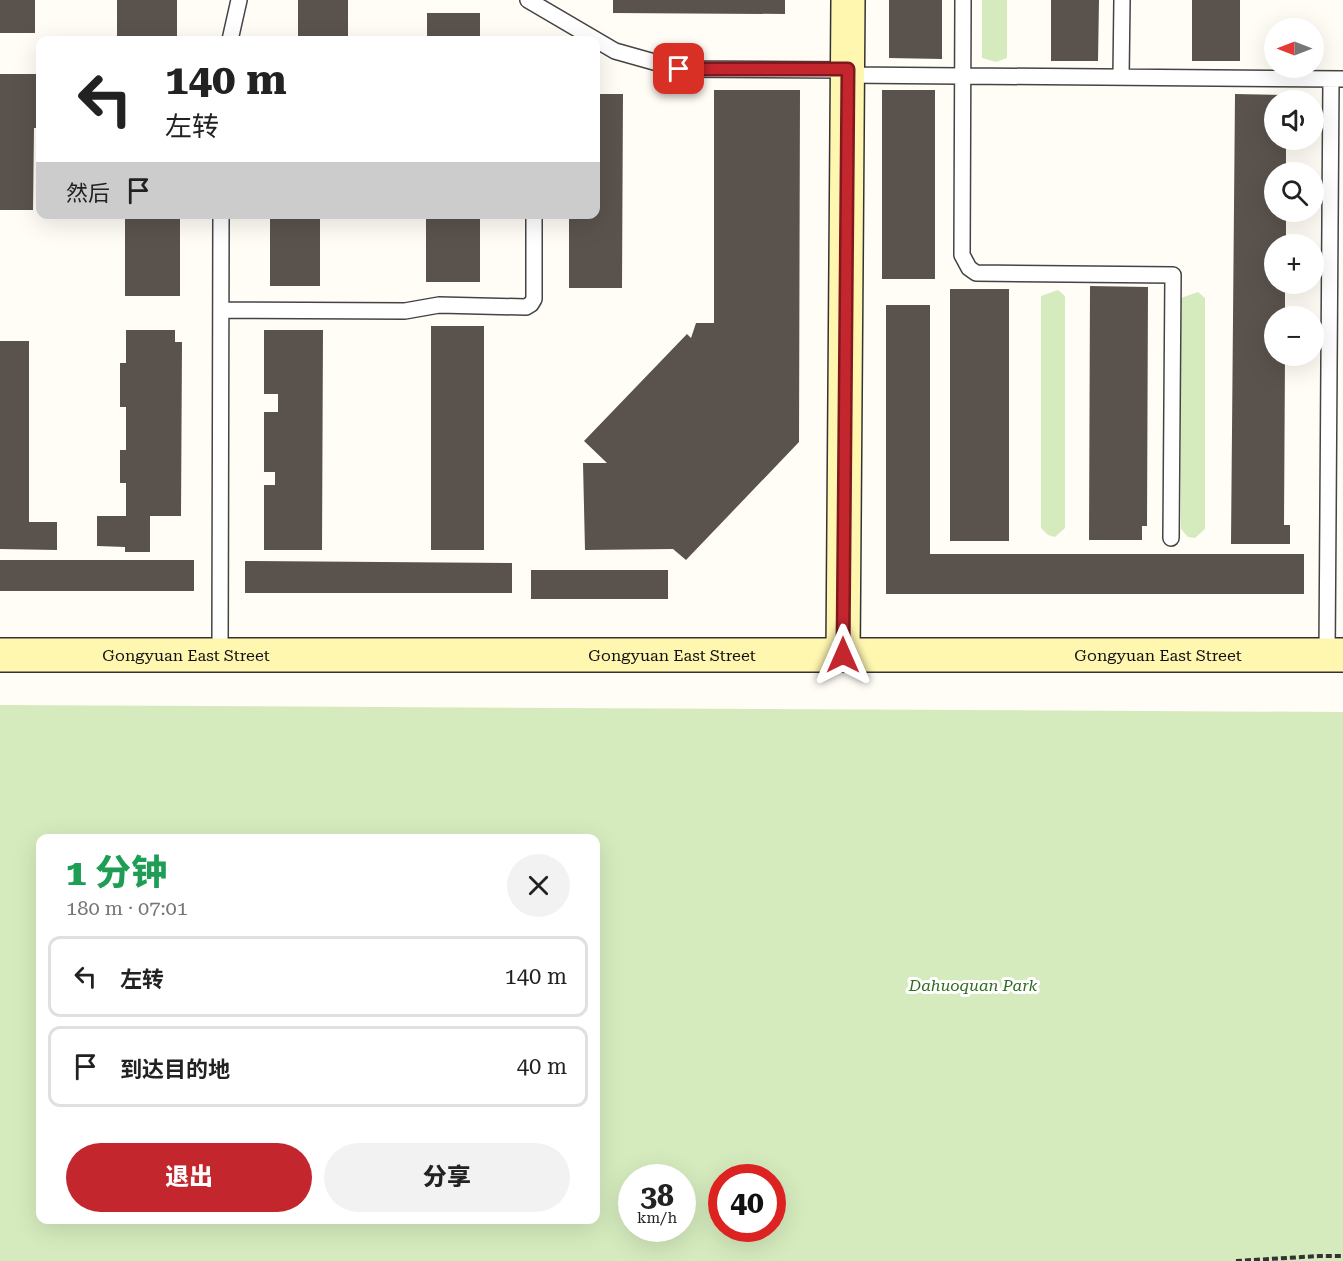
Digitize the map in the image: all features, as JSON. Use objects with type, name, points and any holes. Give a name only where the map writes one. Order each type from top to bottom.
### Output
[{"type":"street","points":[[843,655],[848,0]]},
{"type":"street","name":"Gongyuan East Street","points":[[0,655],[1335,655]]},
{"type":"lane","points":[[231,36],[239,0]]},
{"type":"lane","points":[[528,0],[589,36]]},
{"type":"lane","points":[[963,0],[962,255],[969,268],[976,273],[1173,275],[1171,538]]},
{"type":"lane","points":[[1121,77],[1122,0]]},
{"type":"lane","points":[[600,42],[615,51],[679,69],[963,76],[1337,79],[1335,655]]},
{"type":"lane","points":[[220,655],[221,219]]},
{"type":"lane","points":[[221,310],[405,311],[439,305],[526,307],[534,299],[534,219]]},
{"type":"path","points":[[1236,1261],[1343,1256]]},
{"type":"green space","points":[[982,0],[1007,0],[1007,58],[996,62],[982,58]]},
{"type":"green space","points":[[1058,290],[1065,296],[1065,528],[1055,537],[1048,535],[1041,528],[1041,296]]},
{"type":"green space","points":[[1198,292],[1205,298],[1205,529],[1195,538],[1188,537],[1181,529],[1181,298]]},
{"type":"green space","name":"Dahuoquan Park","points":[[0,705],[1343,712],[1343,1261],[0,1261]]},
{"type":"building","points":[[0,0],[35,0],[35,33],[0,33]]},
{"type":"building","points":[[117,0],[177,0],[177,36],[117,36]]},
{"type":"building","points":[[298,0],[348,0],[348,36],[298,36]]},
{"type":"building","points":[[613,0],[785,0],[785,14],[613,13]]},
{"type":"building","points":[[889,0],[942,0],[942,59],[889,58]]},
{"type":"building","points":[[1051,0],[1099,0],[1098,61],[1051,61]]},
{"type":"building","points":[[1192,0],[1240,0],[1240,61],[1192,61]]},
{"type":"building","points":[[427,13],[480,13],[480,36],[427,36]]},
{"type":"building","points":[[0,74],[36,74],[33,210],[0,210]]},
{"type":"building","points":[[714,90],[800,90],[799,442],[686,560],[673,549],[585,550],[583,463],[607,463],[584,441],[687,334],[691,338],[696,323],[714,323]]},
{"type":"building","points":[[882,90],[935,90],[935,279],[882,279]]},
{"type":"building","points":[[600,94],[623,94],[622,288],[569,288],[569,219],[600,219]]},
{"type":"building","points":[[1235,94],[1264,95],[1264,150],[1286,150],[1286,162],[1264,162],[1264,222],[1286,222],[1286,234],[1264,234],[1264,294],[1285,294],[1285,306],[1264,306],[1264,366],[1285,366],[1284,525],[1290,525],[1290,544],[1231,544]]},
{"type":"building","points":[[125,219],[180,219],[180,296],[125,296]]},
{"type":"building","points":[[270,219],[320,219],[320,286],[270,286]]},
{"type":"building","points":[[426,219],[480,219],[480,282],[426,282]]},
{"type":"building","points":[[1090,286],[1148,287],[1147,526],[1142,526],[1142,540],[1089,540]]},
{"type":"building","points":[[950,289],[1009,289],[1009,541],[950,541]]},
{"type":"building","points":[[886,305],[930,305],[930,554],[1304,554],[1304,594],[886,594]]},
{"type":"building","points":[[431,326],[484,326],[484,550],[431,550]]},
{"type":"building","points":[[126,330],[175,330],[175,342],[182,342],[181,516],[150,516],[150,552],[125,552],[125,547],[97,546],[97,516],[126,516],[126,483],[120,483],[120,450],[126,450],[126,407],[120,407],[120,363],[126,363]]},
{"type":"building","points":[[264,330],[323,330],[322,550],[264,550],[264,485],[275,485],[275,472],[264,472],[264,412],[278,412],[278,394],[264,394]]},
{"type":"building","points":[[0,341],[29,341],[29,522],[57,522],[57,550],[0,549]]},
{"type":"building","points":[[0,560],[194,560],[194,591],[0,591]]},
{"type":"building","points":[[245,561],[512,563],[512,593],[245,593]]},
{"type":"building","points":[[531,570],[668,570],[668,599],[531,599]]},
{"type":"route","points":[[679,69],[848,69],[843,655]]}]
